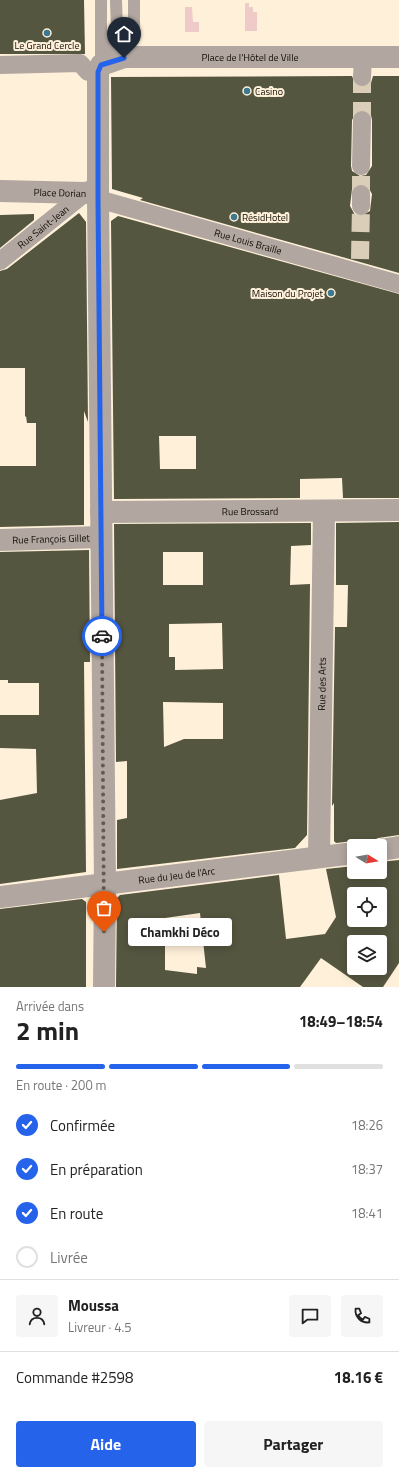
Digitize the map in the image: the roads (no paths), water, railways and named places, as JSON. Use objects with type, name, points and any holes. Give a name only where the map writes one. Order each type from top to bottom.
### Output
[{"type":"street","name":"Place de l'Hôtel de Ville","points":[[100,68],[124,58],[363,67],[399,57]]},
{"type":"street","points":[[0,65],[80,63],[88,72],[100,68]]},
{"type":"street","name":"Place Dorian","points":[[0,191],[94,194],[100,68]]},
{"type":"street","points":[[361,166],[362,120]]},
{"type":"street","points":[[94,194],[101,512],[105,885],[104,987]]},
{"type":"street","name":"Rue Saint-Jean","points":[[0,261],[94,194]]},
{"type":"street","name":"Rue Louis Braille","points":[[94,194],[358,266],[399,284]]},
{"type":"street","name":"Rue Brossard","points":[[101,512],[399,510]]},
{"type":"street","name":"Rue des Arts","points":[[319,857],[324,511]]},
{"type":"street","name":"Rue François Gillet","points":[[0,540],[101,537]]},
{"type":"street","points":[[387,849],[399,847]]},
{"type":"street","name":"Rue du Jeu de l'Arc","points":[[0,897],[347,854]]},
{"type":"lane","points":[[100,68],[101,0]]},
{"type":"lane","points":[[100,68],[117,31],[116,0]]},
{"type":"lane","points":[[100,68],[134,30],[134,0]]},
{"type":"tunnel","points":[[362,77],[362,120]]},
{"type":"tunnel","points":[[361,166],[361,194]]},
{"type":"tunnel","points":[[360,259],[361,206]]},
{"type":"place","name":"Le Grand Cercle","points":[[47,33]]},
{"type":"place","name":"Casino","points":[[247,91]]},
{"type":"place","name":"RésidHotel","points":[[234,217]]},
{"type":"place","name":"Maison du Projet","points":[[331,293]]},
{"type":"place","name":"Chamkhi Déco","points":[[104,932]]}]
